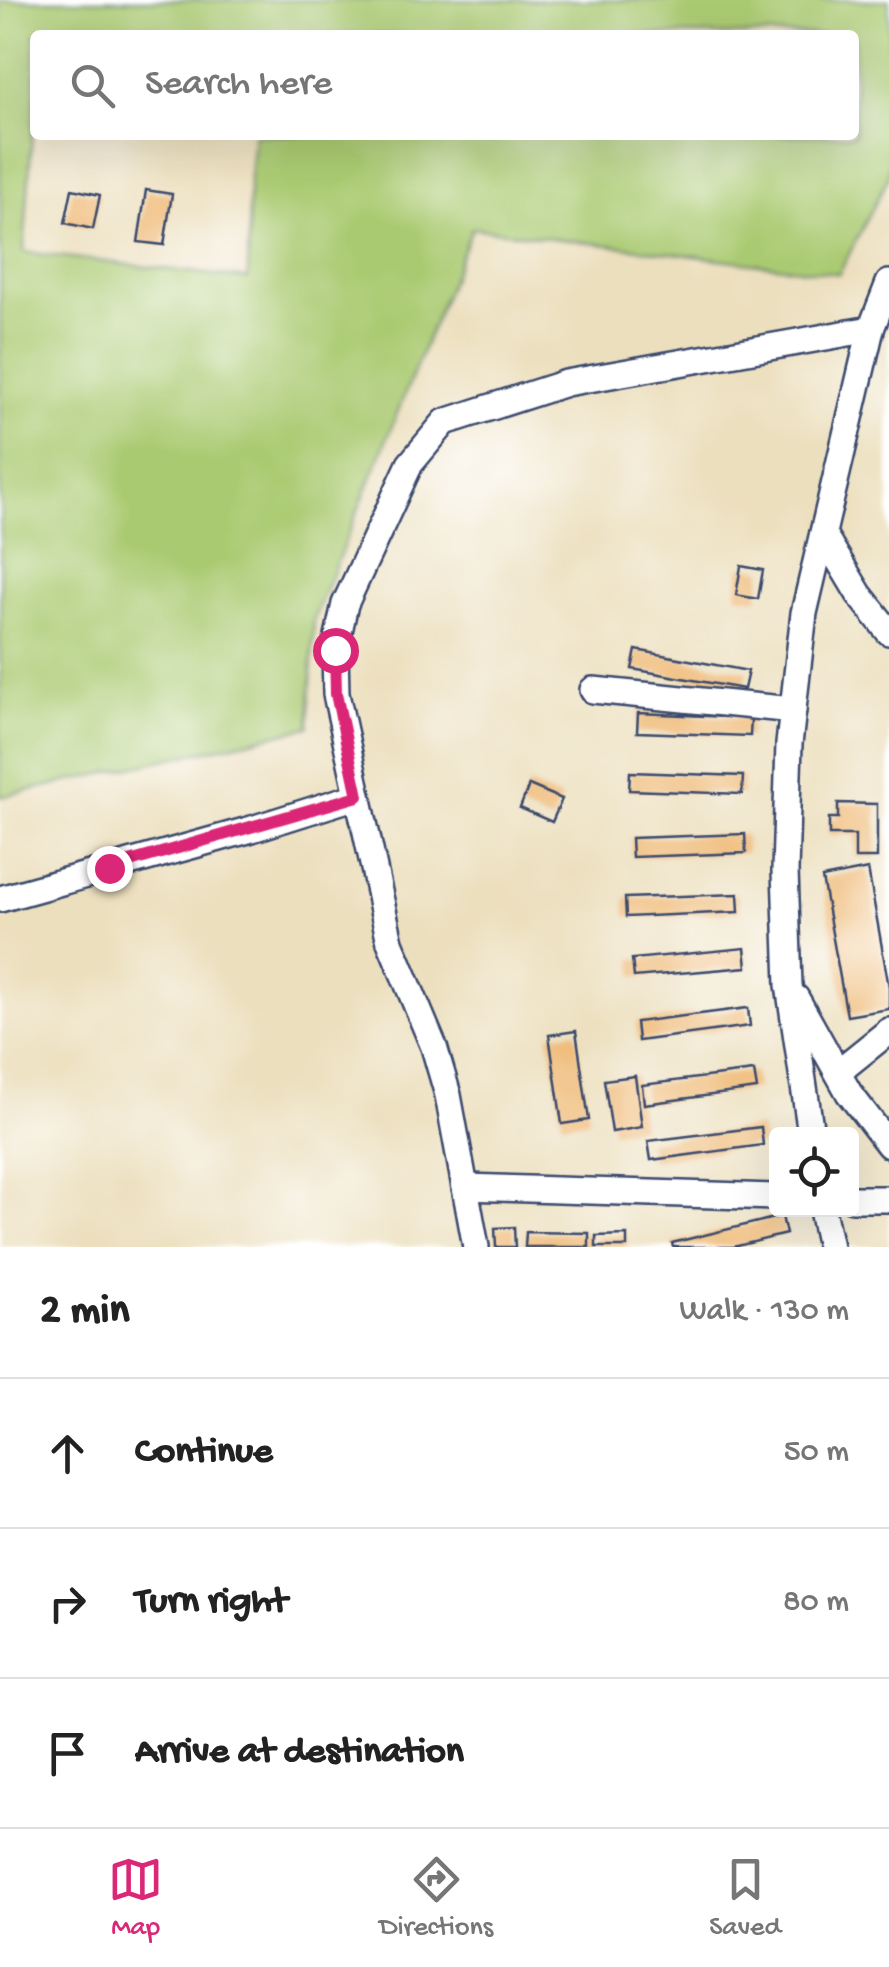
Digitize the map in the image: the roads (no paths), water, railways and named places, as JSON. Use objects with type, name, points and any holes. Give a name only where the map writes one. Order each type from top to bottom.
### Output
[{"type":"street","points":[[809,1127],[788,985],[785,871],[793,710],[804,613],[871,329],[889,283]]},
{"type":"street","points":[[476,1247],[448,1094],[434,1047],[390,942],[336,694],[335,650],[345,604],[410,464],[444,422],[566,382],[871,329]]},
{"type":"street","points":[[822,534],[859,594],[889,632]]},
{"type":"street","points":[[593,690],[793,710]]},
{"type":"street","points":[[0,899],[358,796]]},
{"type":"street","points":[[788,985],[838,1072],[889,1146]]},
{"type":"street","points":[[838,1072],[889,1031]]},
{"type":"street","points":[[465,1187],[769,1197]]},
{"type":"street","points":[[859,1199],[889,1200]]},
{"type":"street","points":[[824,1217],[830,1247]]}]
